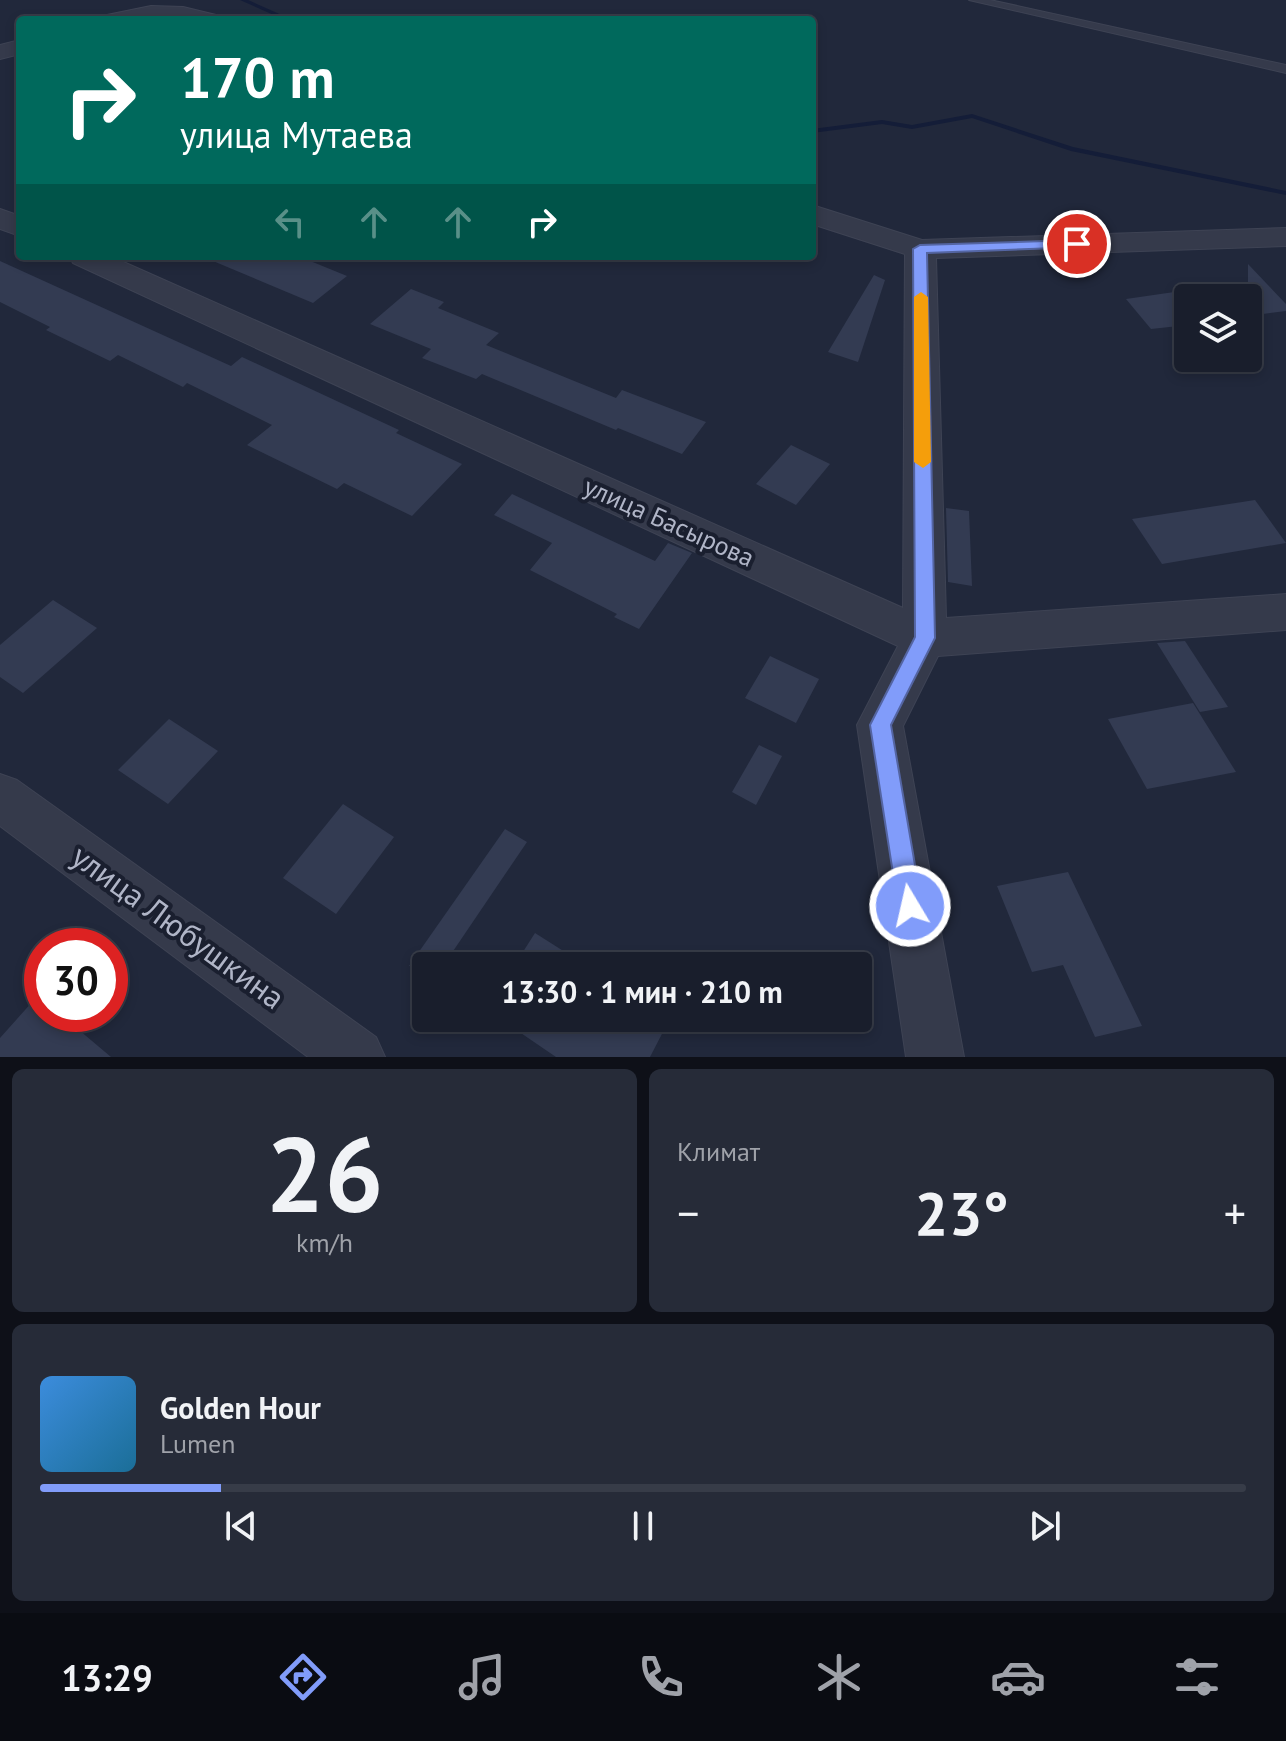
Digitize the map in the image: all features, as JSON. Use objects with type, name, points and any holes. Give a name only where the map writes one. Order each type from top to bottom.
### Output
[{"type":"street","points":[[130,16],[178,11],[195,16]]},
{"type":"street","points":[[816,215],[920,249],[1286,237]]},
{"type":"street","points":[[920,249],[925,638],[880,725],[935,1057]]},
{"type":"street","name":"улица Басырова","points":[[93,260],[925,638],[1286,612]]},
{"type":"street","name":"улица Любушкина","points":[[0,797],[356,1057]]},
{"type":"lane","points":[[975,0],[1286,69]]},
{"type":"building","points":[[211,260],[308,260],[347,276],[313,303]]},
{"type":"building","points":[[0,261],[231,366],[242,357],[399,430],[396,433],[462,464],[412,516],[344,483],[337,489],[247,445],[272,425],[187,383],[183,387],[118,355],[110,361],[46,330],[50,327],[0,302]]},
{"type":"building","points":[[1248,264],[1286,304],[1286,311],[1262,314],[1262,284],[1248,284]]},
{"type":"building","points":[[874,275],[885,280],[858,362],[828,352]]},
{"type":"building","points":[[411,289],[444,302],[438,308],[499,333],[486,345],[616,398],[622,390],[706,422],[682,454],[482,374],[476,379],[422,358],[431,349],[370,324]]},
{"type":"building","points":[[1174,292],[1174,327],[1151,329],[1126,299]]},
{"type":"building","points":[[791,445],[830,464],[796,505],[756,484]]},
{"type":"building","points":[[512,494],[655,561],[668,543],[692,553],[639,629],[614,617],[617,614],[530,570],[552,543],[494,515]]},
{"type":"building","points":[[1255,500],[1286,543],[1162,564],[1132,519]]},
{"type":"building","points":[[946,508],[969,511],[972,586],[948,582]]},
{"type":"building","points":[[53,600],[97,628],[23,693],[0,677],[0,645]]},
{"type":"building","points":[[1185,641],[1228,707],[1200,712],[1157,643]]},
{"type":"building","points":[[770,656],[819,679],[796,723],[745,698]]},
{"type":"building","points":[[1193,703],[1236,772],[1147,789],[1108,719]]},
{"type":"building","points":[[169,719],[218,751],[168,804],[118,770]]},
{"type":"building","points":[[759,745],[782,756],[756,805],[732,792]]},
{"type":"building","points":[[343,804],[394,837],[336,914],[283,878]]},
{"type":"building","points":[[505,829],[527,842],[452,952],[419,952]]},
{"type":"building","points":[[1068,872],[1142,1026],[1095,1037],[1063,965],[1032,972],[997,886]]},
{"type":"building","points":[[535,933],[565,952],[523,952]]},
{"type":"building","points":[[24,1011],[24,1032],[81,1032],[111,1057],[0,1057],[0,1038]]},
{"type":"building","points":[[519,1032],[663,1032],[650,1057],[556,1057]]},
{"type":"waterway","points":[[243,0],[281,16]]},
{"type":"waterway","points":[[816,130],[882,122],[912,127],[972,116],[1071,149],[1286,193]]},
{"type":"slow traffic","points":[[921,297],[923,462]]},
{"type":"route","points":[[910,906],[880,725],[925,638],[920,249],[1077,244]]}]
